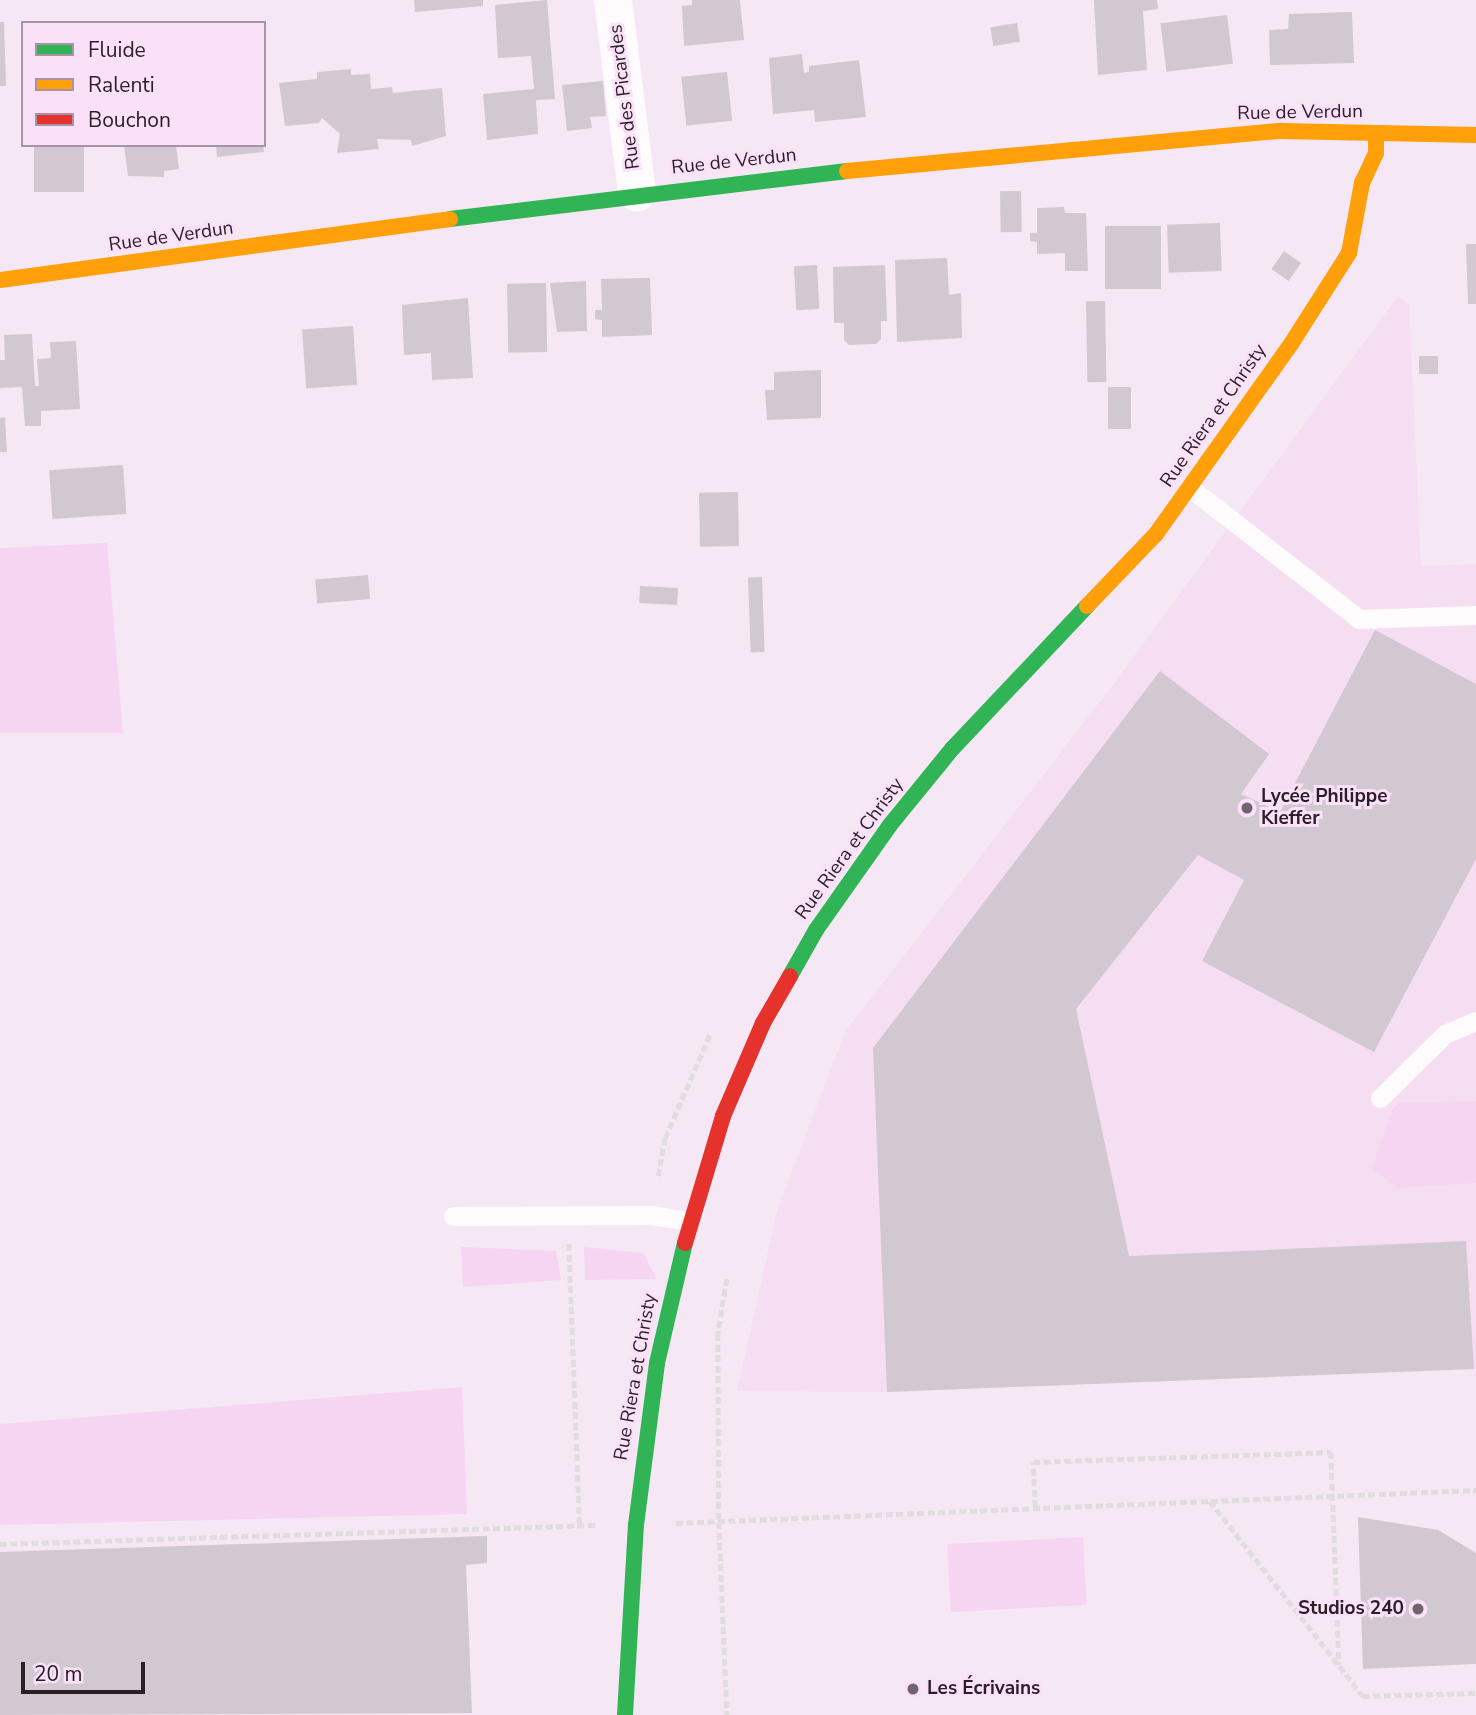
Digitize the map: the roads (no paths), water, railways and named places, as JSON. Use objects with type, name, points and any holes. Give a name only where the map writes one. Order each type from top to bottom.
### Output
[{"type":"street","name":"Rue des Picardes","points":[[613,0],[637,193]]},
{"type":"street","name":"Rue de Verdun","points":[[0,280],[637,193],[1049,149],[1281,131],[1476,135]]},
{"type":"street","name":"Rue Riera et Christy","points":[[625,1715],[643,1449],[657,1363],[690,1221],[733,1093],[763,1023],[816,930],[890,825],[951,749],[1156,534],[1189,487],[1349,253],[1362,183],[1376,153],[1376,133]]},
{"type":"lane","points":[[1189,487],[1359,620],[1476,615]]},
{"type":"lane","points":[[1380,1098],[1445,1034],[1476,1021]]},
{"type":"lane","points":[[453,1216],[652,1215],[690,1221]]},
{"type":"place","name":"Lycée Philippe Kieffer","points":[[1247,808]]},
{"type":"place","name":"Studios 240","points":[[1418,1609]]},
{"type":"place","name":"Les Écrivains","points":[[913,1689]]}]
